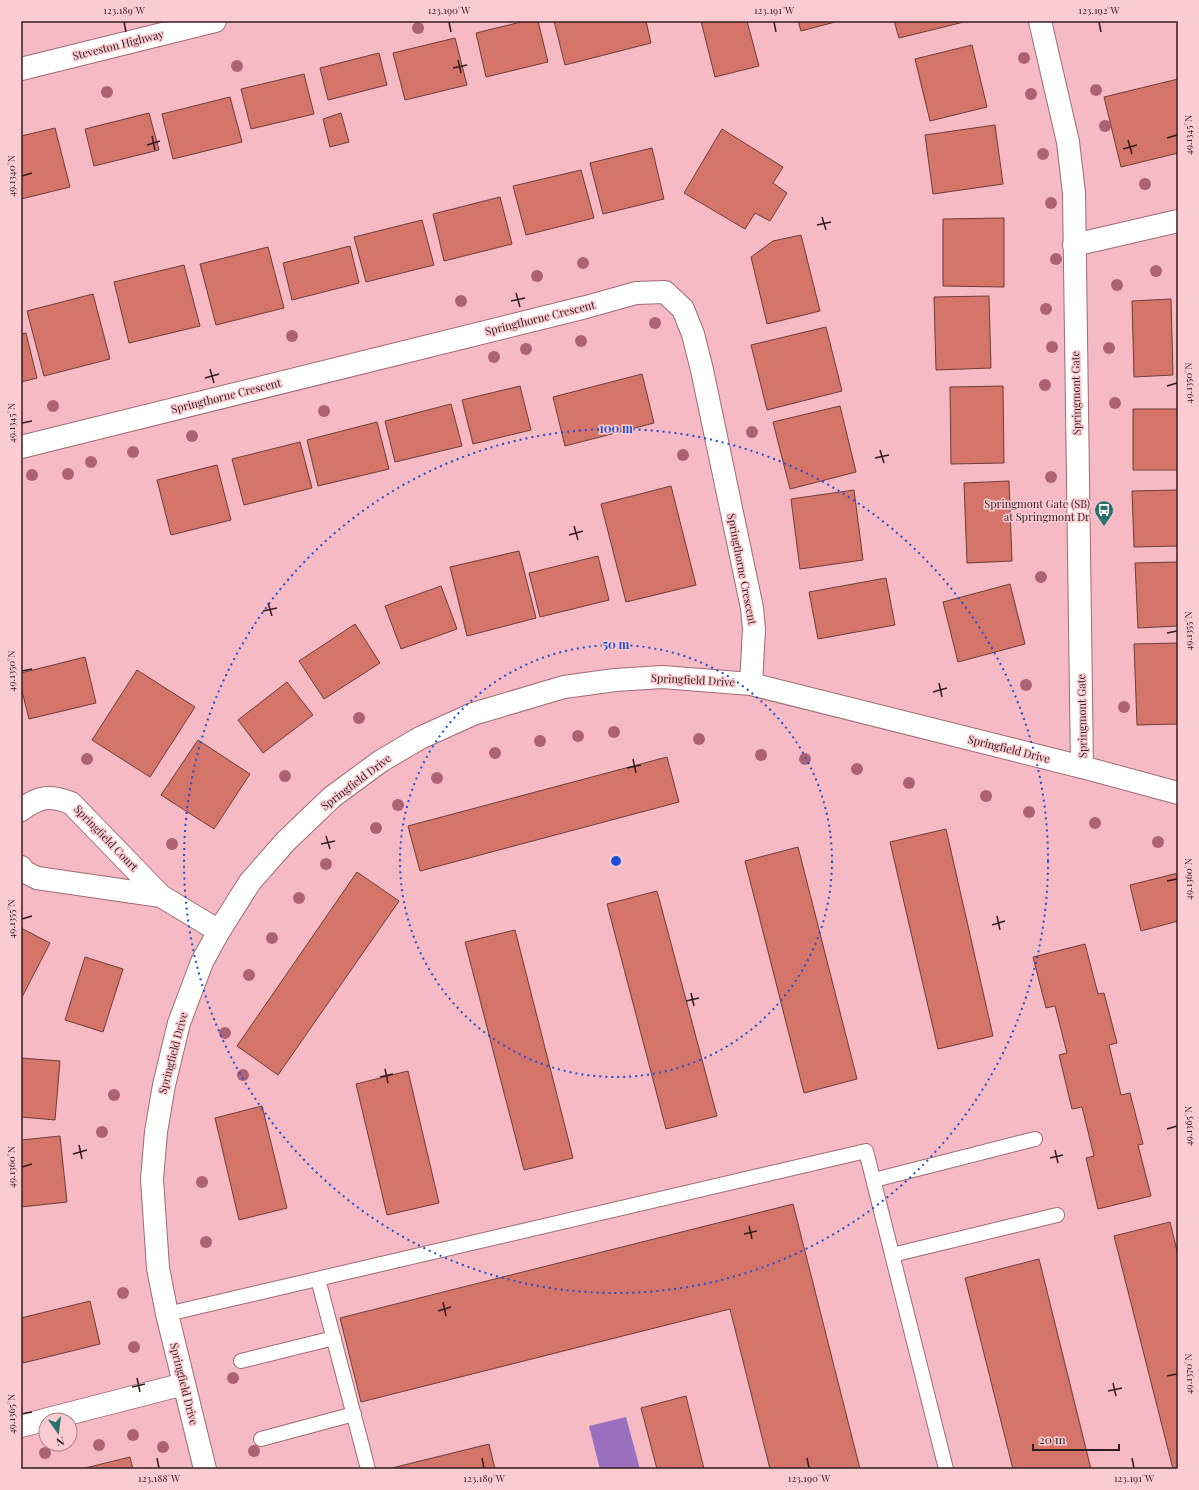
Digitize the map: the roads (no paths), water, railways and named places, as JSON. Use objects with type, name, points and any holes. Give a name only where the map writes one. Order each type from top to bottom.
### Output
[{"type":"street","name":"Steveston Highway","points":[[21,69],[215,21]]},
{"type":"street","name":"Springmont Gate","points":[[1040,21],[1068,142],[1074,193],[1082,768]]},
{"type":"street","points":[[1074,245],[1178,221]]},
{"type":"street","name":"Springthorne Crescent","points":[[21,447],[586,307],[636,293],[665,292],[683,309],[693,334],[702,370],[752,608],[754,629],[751,684]]},
{"type":"street","name":"Springfield Drive","points":[[205,1469],[167,1314],[158,1268],[152,1179],[156,1132],[164,1085],[179,1023],[202,962],[219,931],[250,882],[286,841],[332,797],[381,761],[420,738],[473,714],[564,687],[615,680],[662,677],[751,684],[1178,793]]},
{"type":"street","name":"Springfield Court","points":[[21,810],[31,802],[44,798],[58,798],[71,803],[161,896],[219,931]]},
{"type":"street","name":"Springfield Court","points":[[21,867],[25,872],[37,878],[161,896]]},
{"type":"street","points":[[21,1426],[184,1384]]},
{"type":"lane","points":[[874,1180],[1035,1139]]},
{"type":"lane","points":[[167,1314],[866,1151],[946,1469]]},
{"type":"lane","points":[[892,1255],[1057,1215]]},
{"type":"lane","points":[[318,1279],[368,1469]]},
{"type":"lane","points":[[240,1361],[334,1338]]},
{"type":"lane","points":[[261,1439],[354,1414]]},
{"type":"place","name":"Springmont Gate (SB) at Springmont Dr","points":[[1104,527]]}]
